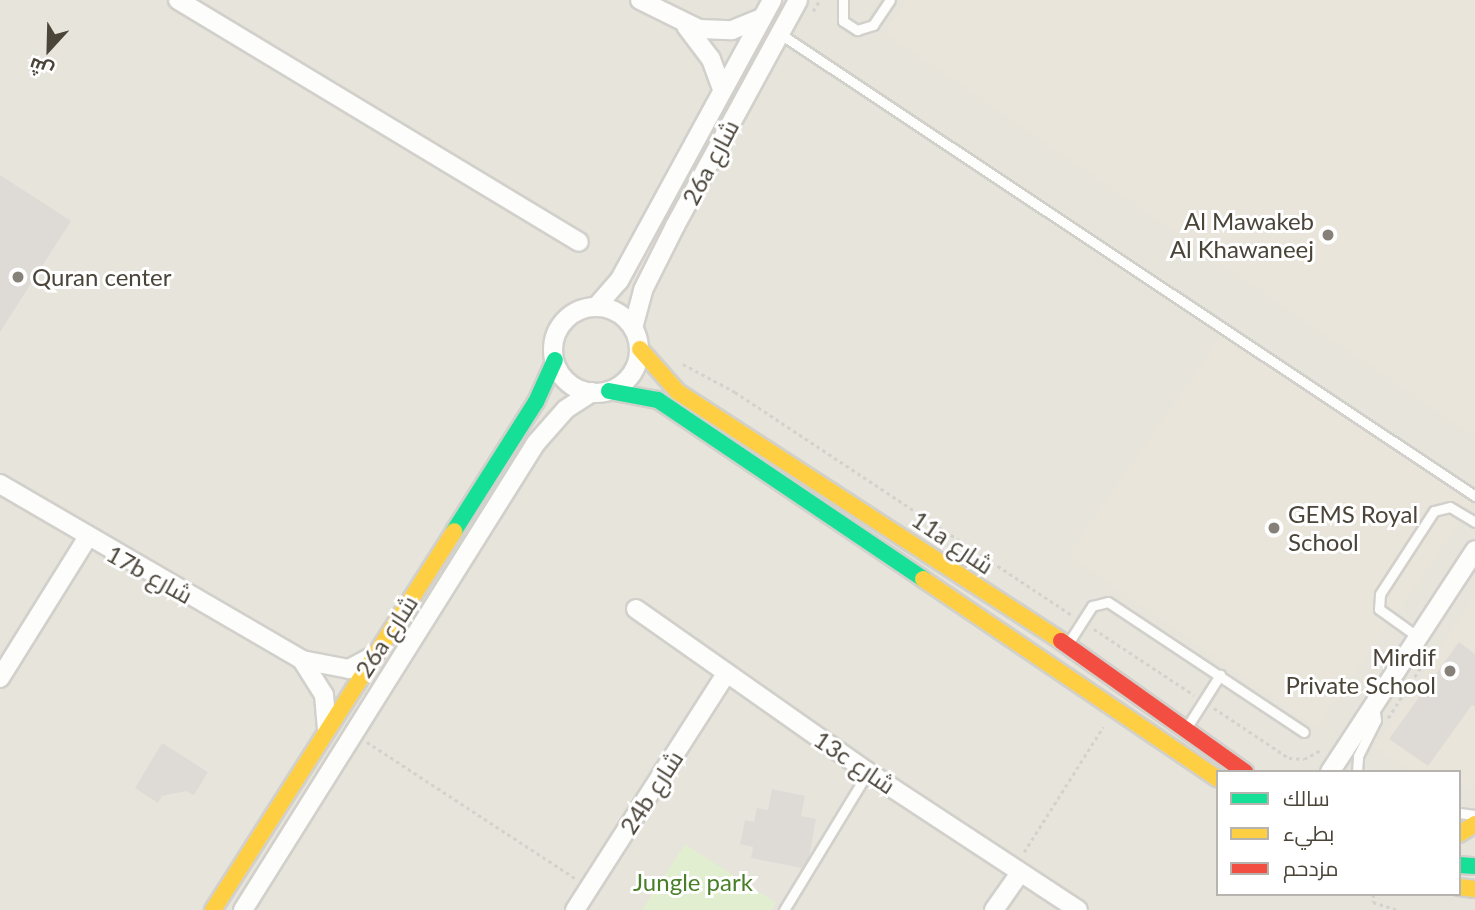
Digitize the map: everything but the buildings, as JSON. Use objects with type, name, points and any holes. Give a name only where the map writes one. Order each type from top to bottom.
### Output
[{"type":"street","points":[[178,0],[579,242]]},
{"type":"street","points":[[640,0],[684,24],[715,31],[761,18]]},
{"type":"street","name":"26a شارع","points":[[596,307],[619,281],[722,86],[772,0]]},
{"type":"street","name":"26a شارع","points":[[633,328],[643,290],[798,0]]},
{"type":"street","points":[[684,24],[708,52],[722,86]]},
{"type":"street","points":[[596,307],[618,313],[633,328],[640,349],[628,379],[600,392],[564,378],[555,360],[555,338],[566,319],[596,307]]},
{"type":"street","name":"11a شارع","points":[[640,349],[678,392],[1066,645],[1242,770]]},
{"type":"street","name":"26a شارع","points":[[213,910],[536,402],[555,360]]},
{"type":"street","name":"26a شارع","points":[[243,910],[540,437],[566,408],[600,392]]},
{"type":"street","name":"11a شارع","points":[[600,392],[639,393],[658,400],[1216,778]]},
{"type":"street","points":[[774,480],[802,512],[834,539],[1108,719],[1216,796]]},
{"type":"street","name":"17b شارع","points":[[0,484],[87,538],[302,660],[349,669],[372,657]]},
{"type":"street","points":[[0,678],[87,538]]},
{"type":"street","points":[[1331,769],[1475,550]]},
{"type":"street","name":"13c شارع","points":[[636,609],[868,772],[1078,910]]},
{"type":"street","name":"17b شارع","points":[[302,660],[324,695],[327,728]]},
{"type":"street","name":"24b شارع","points":[[575,910],[726,674]]},
{"type":"street","points":[[994,910],[1020,873]]},
{"type":"lane","points":[[842,0],[843,21],[857,30],[873,25],[890,0]]},
{"type":"lane","points":[[779,33],[1475,496]]},
{"type":"lane","points":[[1418,637],[1380,609],[1380,594],[1434,511],[1450,507],[1475,523]]},
{"type":"lane","points":[[1066,645],[1081,620],[1097,602],[1108,601],[1304,732]]},
{"type":"lane","points":[[1187,729],[1220,676]]},
{"type":"lane","points":[[1357,770],[1358,756],[1376,720],[1372,703]]},
{"type":"lane","points":[[785,910],[868,772]]},
{"type":"path","points":[[795,43],[820,0]]},
{"type":"path","points":[[679,362],[735,392],[1283,755],[1304,759],[1323,747],[1326,762],[1331,769]]},
{"type":"path","points":[[1381,730],[1432,651]]},
{"type":"path","points":[[1144,699],[1161,673]]},
{"type":"path","points":[[1020,873],[1031,857],[1021,850],[1108,719]]},
{"type":"path","points":[[353,733],[590,887]]},
{"type":"path","points":[[1374,896],[1373,902],[1397,910]]},
{"type":"shaded area","points":[[0,0],[1475,0],[1475,910],[0,910]]},
{"type":"shaded area","name":"Al Mawakeb Al Khawaneej","points":[[906,0],[1475,0],[1475,437],[886,33]]},
{"type":"shaded area","name":"GEMS Royal School","points":[[1227,328],[1474,501],[1316,727],[1069,554]]},
{"type":"shaded area","name":"Mirdif Private School","points":[[1475,595],[1475,788],[1461,786],[1461,770],[1409,770],[1376,746]]},
{"type":"green space","name":"Jungle park","points":[[685,844],[776,903],[771,910],[642,910]]},
{"type":"traffic: fast","points":[[454,531],[536,402],[555,360]]},
{"type":"traffic: fast","points":[[609,391],[658,400],[923,579]]},
{"type":"traffic: fast","points":[[1461,865],[1475,866]]},
{"type":"traffic: slow","points":[[640,349],[678,392],[1061,641]]},
{"type":"traffic: slow","points":[[213,910],[454,531]]},
{"type":"traffic: slow","points":[[923,579],[1216,778]]},
{"type":"traffic: slow","points":[[1461,833],[1475,824]]},
{"type":"traffic: slow","points":[[1461,887],[1475,889]]},
{"type":"traffic: jam","points":[[1061,641],[1242,770]]},
{"type":"place","name":"Al Mawakeb Al Khawaneej","points":[[1328,235]]},
{"type":"place","name":"Quran center","points":[[18,277]]},
{"type":"place","name":"GEMS Royal School","points":[[1274,528]]},
{"type":"place","name":"Mirdif Private School","points":[[1450,671]]}]
